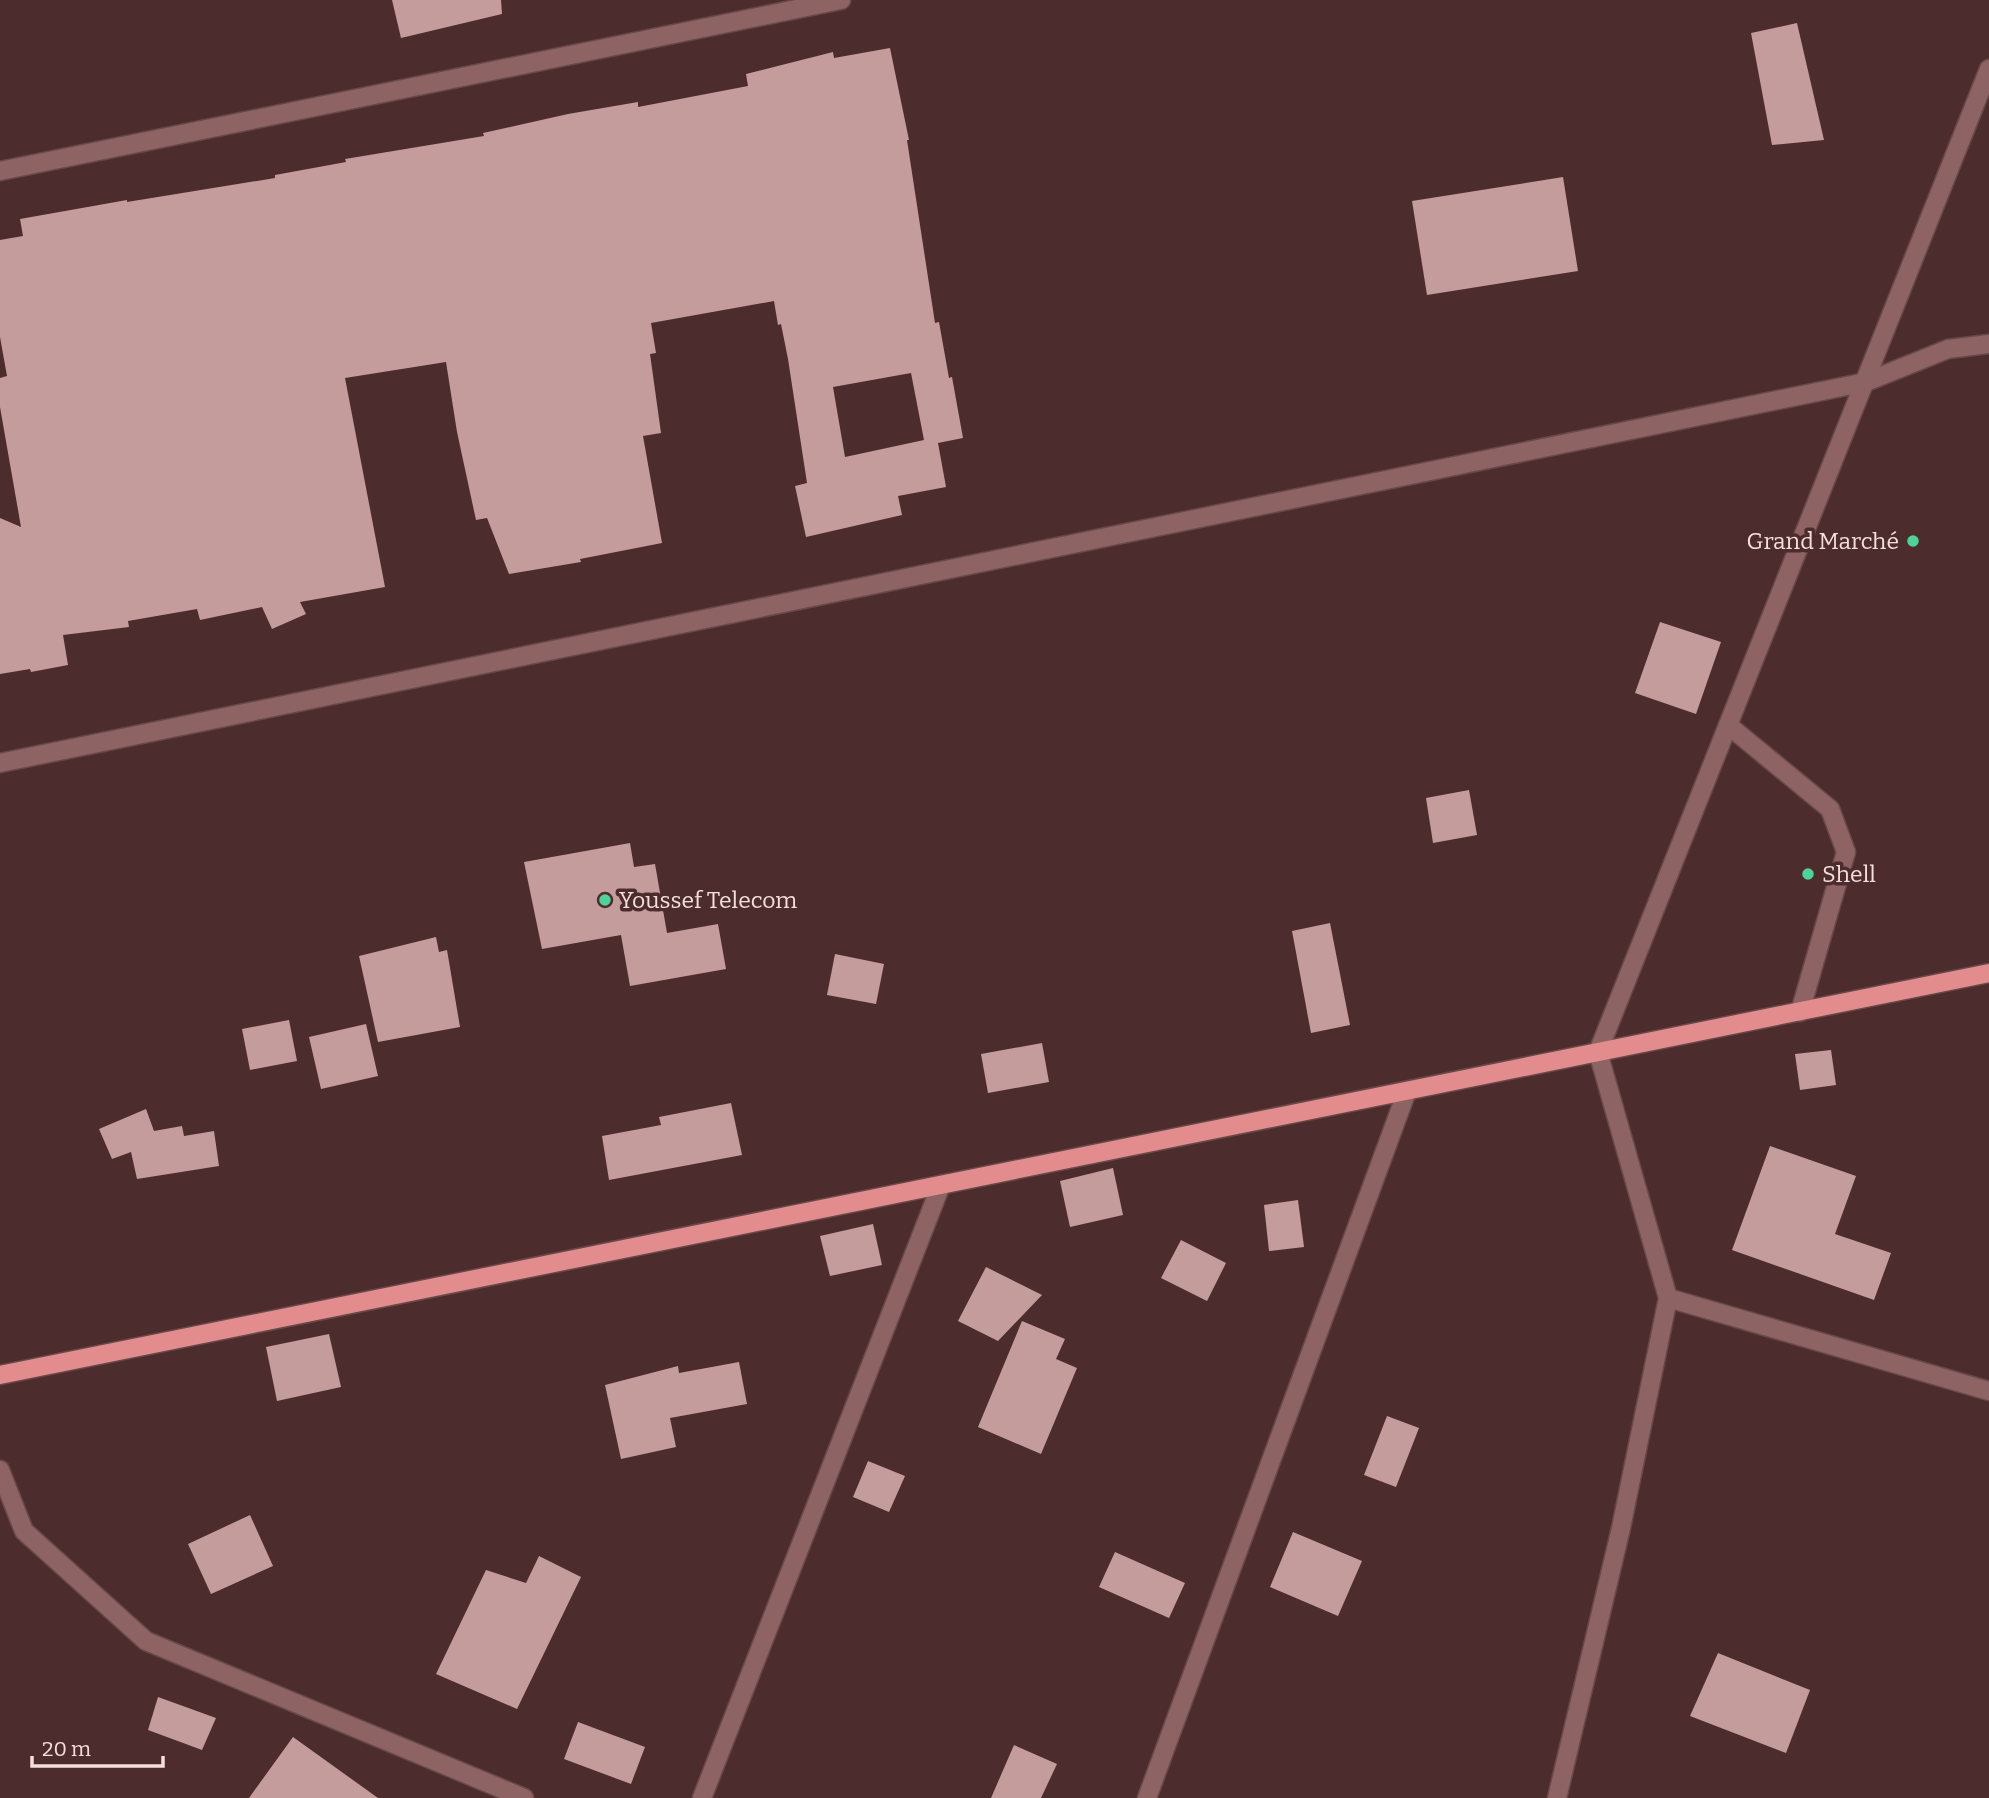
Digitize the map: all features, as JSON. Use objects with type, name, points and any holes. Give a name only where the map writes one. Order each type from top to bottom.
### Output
[{"type":"main road","points":[[0,1375],[1989,973]]},
{"type":"street","points":[[0,171],[841,0]]},
{"type":"street","points":[[1557,1798],[1621,1528],[1668,1298],[1598,1052],[1989,69]]},
{"type":"street","points":[[0,763],[1866,382],[1948,349],[1989,344]]},
{"type":"street","points":[[1728,725],[1829,809],[1846,852],[1800,1012]]},
{"type":"street","points":[[1147,1798],[1407,1091]]},
{"type":"street","points":[[702,1798],[941,1185]]},
{"type":"street","points":[[1668,1298],[1989,1391]]},
{"type":"street","points":[[0,1470],[24,1531],[146,1641],[524,1798]]},
{"type":"building","points":[[392,0],[501,0],[502,14],[401,38]]},
{"type":"building","points":[[1797,23],[1824,140],[1772,145],[1751,33]]},
{"type":"building","points":[[890,48],[909,140],[935,323],[939,322],[963,438],[938,443],[946,487],[898,496],[902,515],[806,537],[795,486],[807,483],[788,359],[774,301],[651,323],[656,353],[650,354],[661,433],[643,436],[662,543],[580,559],[581,562],[509,574],[487,518],[476,520],[457,432],[446,362],[345,378],[385,587],[300,602],[306,614],[272,629],[262,607],[200,620],[197,609],[128,621],[129,627],[63,635],[68,665],[0,674],[0,518],[21,527],[0,407],[0,378],[7,376],[0,337],[0,240],[23,236],[20,219],[275,178],[275,175],[346,162],[345,159],[484,136],[483,133],[568,114],[638,102],[638,107],[748,86],[746,74],[833,52],[834,58]],"holes":[[[911,373],[924,440],[845,457],[833,387]]]},
{"type":"building","points":[[1563,177],[1578,271],[1427,295],[1412,201]]},
{"type":"building","points":[[1660,622],[1721,642],[1696,714],[1635,693]]},
{"type":"building","points":[[1469,790],[1477,835],[1433,843],[1426,798]]},
{"type":"building","points":[[630,843],[634,867],[655,864],[667,933],[718,924],[726,969],[630,986],[621,935],[542,949],[524,862]]},
{"type":"building","points":[[1330,923],[1350,1025],[1311,1033],[1292,931]]},
{"type":"building","points":[[436,937],[439,952],[447,950],[460,1027],[378,1042],[359,956]]},
{"type":"building","points":[[835,954],[884,964],[876,1004],[827,995]]},
{"type":"building","points":[[289,1020],[297,1061],[250,1070],[242,1029]]},
{"type":"building","points":[[366,1024],[378,1076],[321,1089],[309,1037]]},
{"type":"building","points":[[1042,1043],[1049,1082],[988,1093],[981,1054]]},
{"type":"building","points":[[1831,1050],[1836,1085],[1800,1090],[1795,1054]]},
{"type":"building","points":[[731,1103],[742,1155],[609,1180],[602,1136],[661,1125],[659,1117]]},
{"type":"building","points":[[146,1109],[154,1131],[182,1126],[184,1136],[214,1131],[219,1166],[137,1179],[131,1152],[112,1159],[99,1129]]},
{"type":"building","points":[[1770,1146],[1856,1176],[1835,1234],[1891,1253],[1874,1300],[1732,1250]]},
{"type":"building","points":[[1113,1168],[1123,1215],[1070,1227],[1060,1181]]},
{"type":"building","points":[[1298,1200],[1304,1247],[1269,1251],[1264,1205]]},
{"type":"building","points":[[873,1224],[882,1265],[830,1276],[820,1236]]},
{"type":"building","points":[[1181,1240],[1226,1263],[1207,1301],[1161,1278]]},
{"type":"building","points":[[986,1267],[1042,1295],[998,1341],[958,1321]]},
{"type":"building","points":[[1022,1321],[1065,1339],[1056,1359],[1077,1368],[1041,1454],[978,1427]]},
{"type":"building","points":[[329,1334],[341,1387],[277,1401],[266,1347]]},
{"type":"building","points":[[739,1362],[747,1404],[670,1418],[676,1447],[621,1459],[605,1385],[678,1366],[679,1373]]},
{"type":"building","points":[[1387,1416],[1419,1428],[1396,1487],[1364,1475]]},
{"type":"building","points":[[868,1461],[905,1476],[889,1512],[853,1497]]},
{"type":"building","points":[[250,1515],[273,1566],[211,1594],[188,1544]]},
{"type":"building","points":[[1293,1532],[1362,1561],[1338,1616],[1270,1587]]},
{"type":"building","points":[[1115,1552],[1185,1583],[1169,1618],[1099,1587]]},
{"type":"building","points":[[539,1556],[581,1577],[517,1709],[436,1674],[486,1570],[526,1583]]},
{"type":"building","points":[[1718,1653],[1810,1690],[1786,1753],[1690,1716]]},
{"type":"building","points":[[158,1697],[216,1718],[202,1750],[148,1730]]},
{"type":"building","points":[[578,1722],[645,1747],[631,1784],[564,1759]]},
{"type":"building","points":[[293,1737],[378,1798],[249,1798]]},
{"type":"building","points":[[1014,1745],[1057,1764],[1041,1798],[991,1798]]},
{"type":"place","name":"Grand Marché","points":[[1913,541]]},
{"type":"place","name":"Shell","points":[[1808,874]]},
{"type":"place","name":"Youssef Telecom","points":[[605,900]]}]
